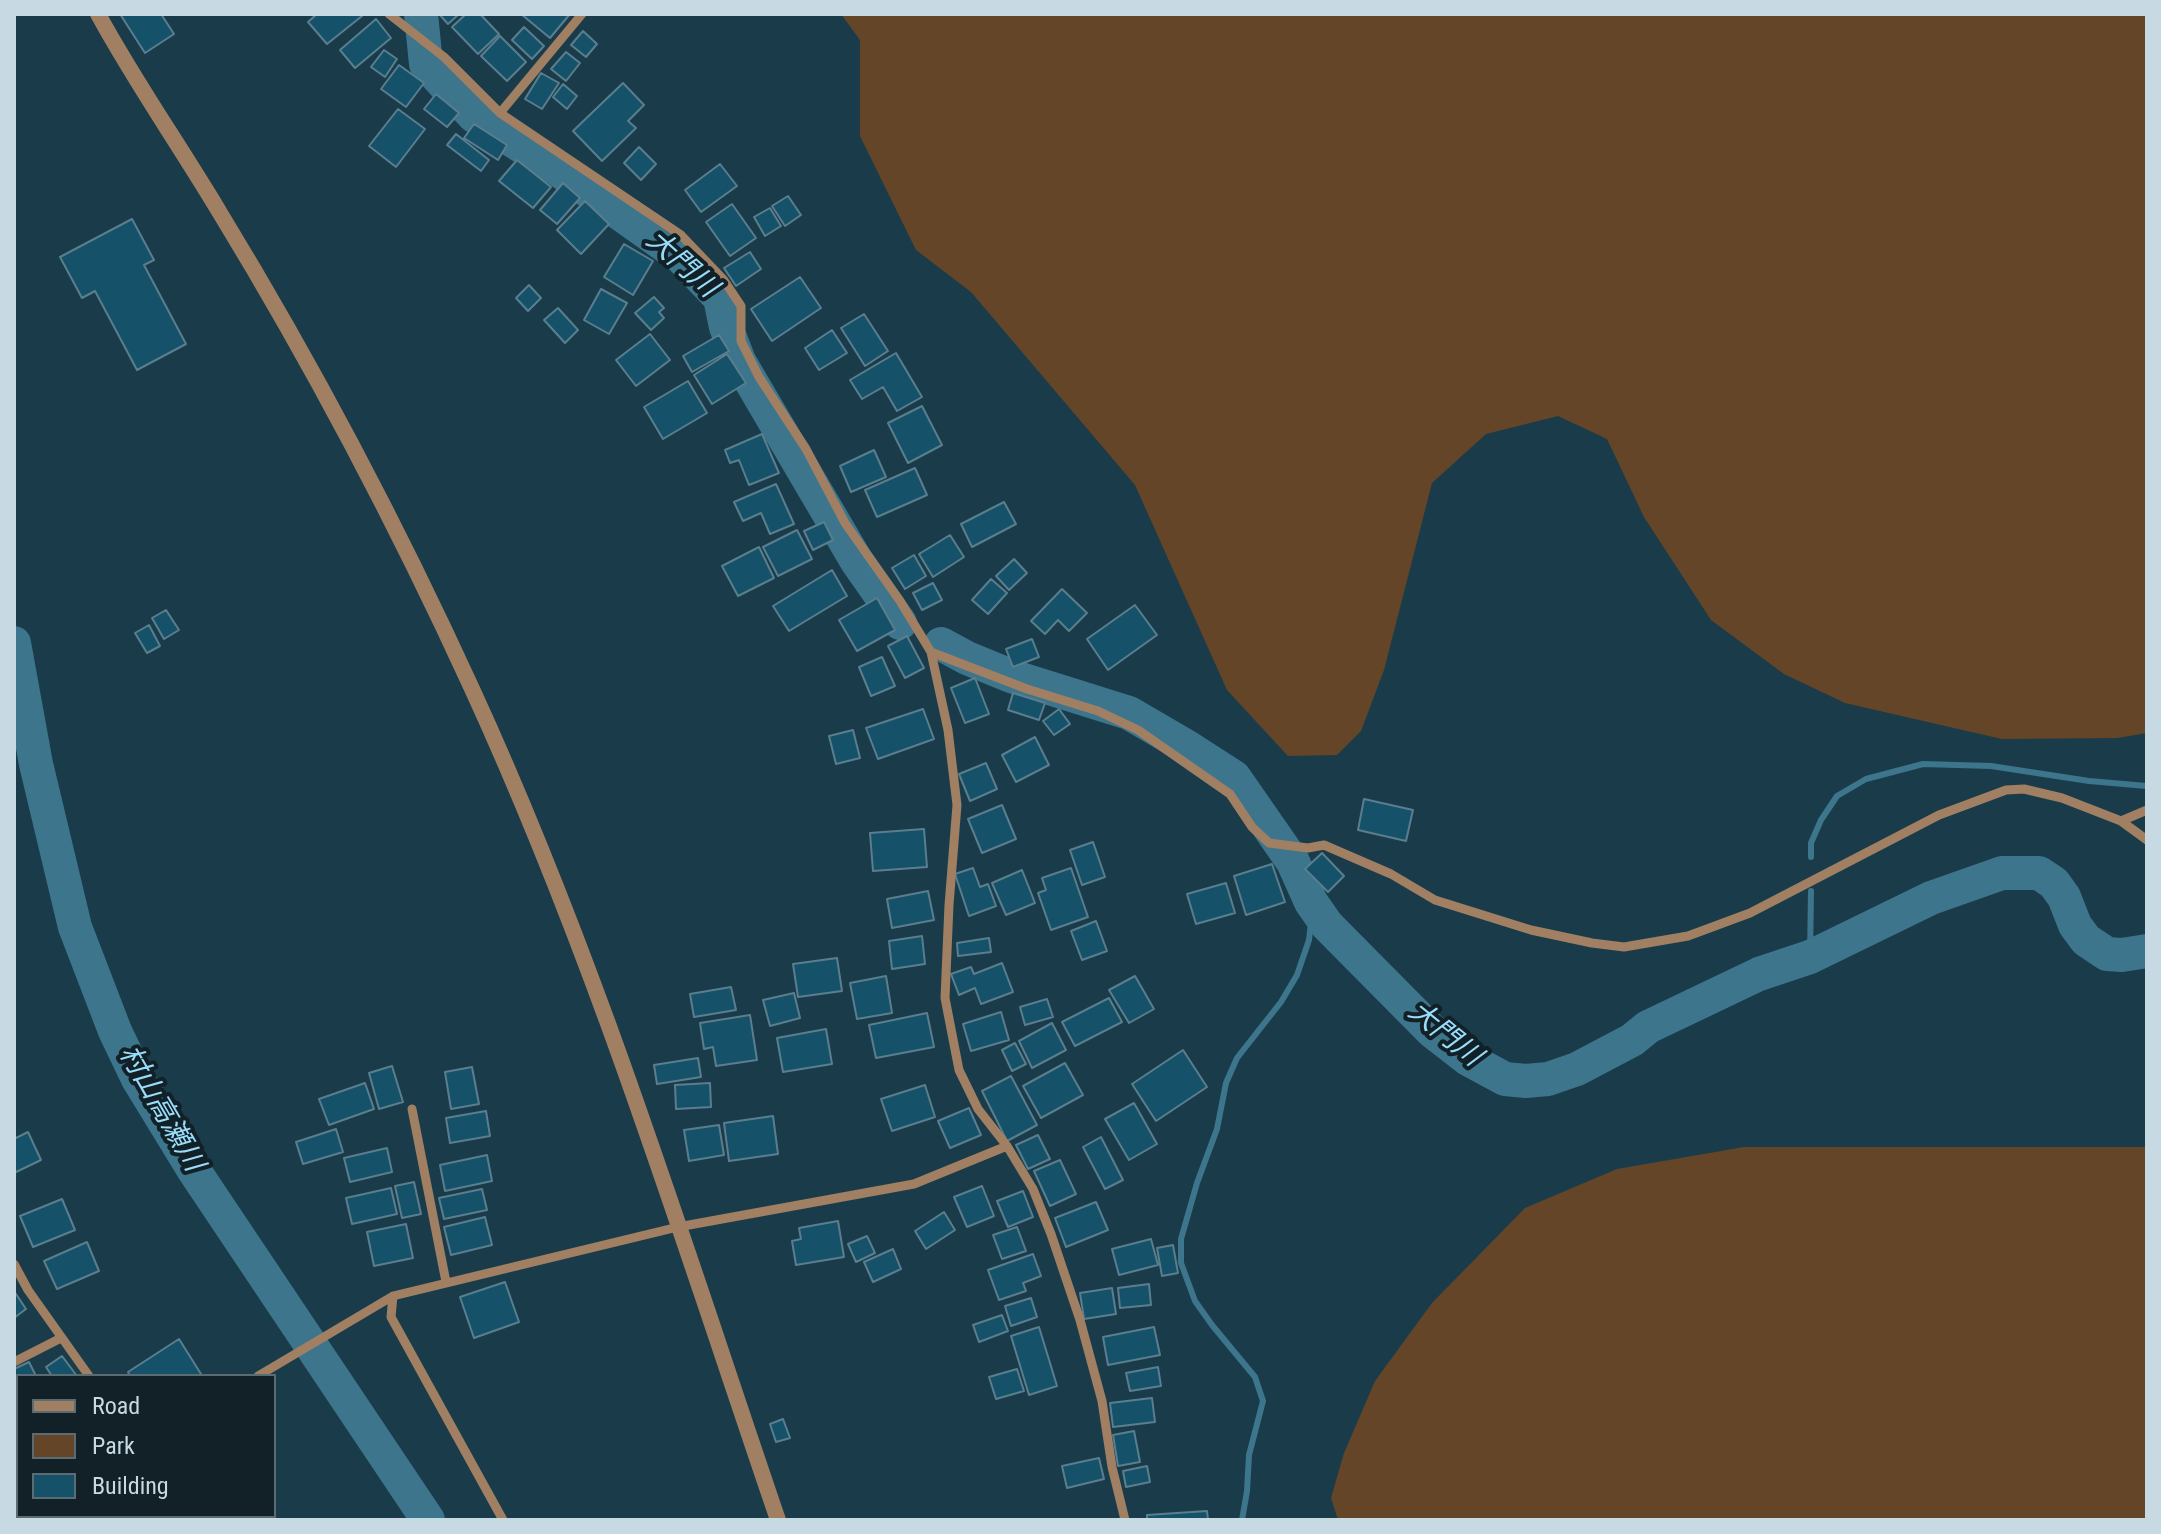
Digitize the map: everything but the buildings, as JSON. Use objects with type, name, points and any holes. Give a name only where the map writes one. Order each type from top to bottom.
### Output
[{"type":"street","points":[[98,14],[160,119],[219,210],[305,359],[373,484],[474,692],[607,1018],[778,1520]]},
{"type":"lane","points":[[389,14],[444,57],[500,113],[681,235],[723,279],[741,306],[741,341],[759,377],[806,449],[845,523],[900,601],[931,652],[948,730],[957,805],[945,998],[959,1070],[978,1109],[1007,1146],[1033,1189],[1051,1234],[1080,1320],[1102,1401],[1112,1467],[1125,1520]]},
{"type":"lane","points":[[500,113],[582,14]]},
{"type":"lane","points":[[931,652],[1027,689],[1098,711],[1138,730],[1230,794],[1252,827],[1269,843],[1308,848],[1324,845],[1391,874],[1435,900],[1531,930],[1592,943],[1624,947],[1688,936],[1750,913],[1939,815],[2006,790],[2024,789],[2062,798],[2121,821],[2147,840]]},
{"type":"lane","points":[[2121,821],[2147,810]]},
{"type":"lane","points":[[412,1109],[446,1282]]},
{"type":"lane","points":[[261,1374],[388,1298],[678,1227],[914,1184],[1007,1146]]},
{"type":"lane","points":[[14,1264],[28,1290],[88,1374]]},
{"type":"lane","points":[[388,1298],[391,1317],[503,1520]]},
{"type":"lane","points":[[14,1362],[61,1338]]},
{"type":"green space","points":[[841,14],[2147,14],[2147,733],[2117,738],[2002,739],[1845,703],[1784,674],[1711,620],[1644,517],[1607,439],[1558,416],[1486,434],[1432,483],[1384,670],[1361,731],[1337,755],[1288,756],[1227,690],[1135,485],[971,292],[916,250],[860,136],[860,40]]},
{"type":"green space","points":[[1744,1147],[2147,1147],[2147,1520],[1338,1520],[1331,1498],[1344,1453],[1375,1381],[1432,1303],[1525,1208],[1617,1169]]},
{"type":"waterway","name":"大門川","points":[[421,14],[426,64],[474,116],[557,169],[681,257],[720,298],[726,327],[739,361],[856,560],[900,623]]},
{"type":"waterway","name":"村山高瀬川","points":[[14,643],[36,764],[75,927],[115,1031],[138,1079],[193,1169],[428,1520]]},
{"type":"waterway","name":"大門川","points":[[941,644],[1011,676],[1129,713],[1234,777],[1293,862],[1311,902],[1327,925],[1432,1031],[1468,1059],[1505,1079],[1548,1079],[1577,1069],[1632,1040],[1648,1027],[1759,974],[1810,957],[1931,898],[2002,873],[2039,873],[2054,883],[2086,940],[2107,954],[2147,951]]},
{"type":"waterway","points":[[1811,857],[1811,843],[1837,796],[1866,779],[1923,764],[1991,766],[2089,781],[2147,786]]},
{"type":"waterway","points":[[1810,957],[1811,891]]},
{"type":"waterway","points":[[1242,1520],[1249,1455],[1263,1401],[1255,1377],[1195,1301],[1181,1263],[1181,1239],[1217,1129],[1226,1083],[1237,1058],[1281,1002],[1297,975],[1309,940],[1313,905]]}]
